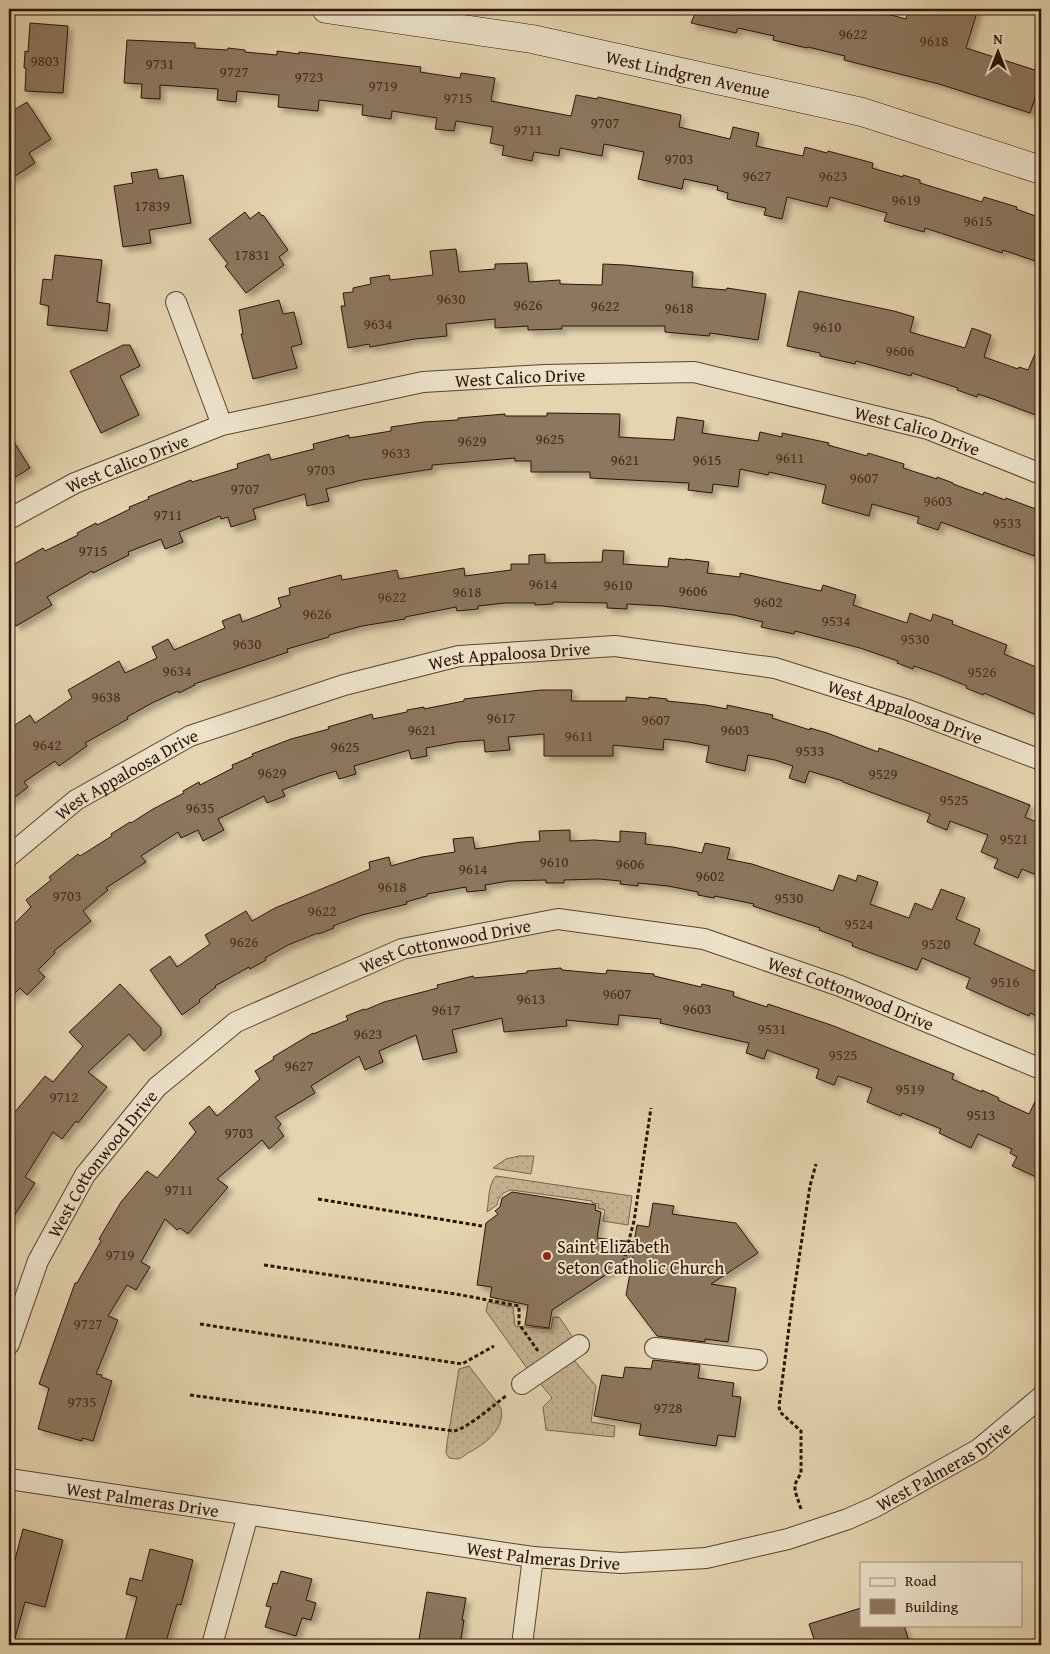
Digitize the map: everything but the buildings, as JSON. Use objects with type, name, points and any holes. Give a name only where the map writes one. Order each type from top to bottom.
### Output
[{"type":"street","name":"West Lindgren Avenue","points":[[326,9],[532,39],[862,112],[1041,170]]},
{"type":"street","points":[[176,302],[222,425]]},
{"type":"street","name":"West Calico Drive","points":[[9,519],[75,483],[222,425],[423,382],[545,375],[694,372],[928,429],[1041,474]]},
{"type":"street","name":"West Appaloosa Drive","points":[[9,856],[76,800],[190,736],[344,685],[459,656],[615,646],[775,668],[908,710],[1041,760]]},
{"type":"street","name":"West Cottonwood Drive","points":[[9,1344],[38,1260],[85,1175],[157,1088],[236,1022],[402,950],[558,919],[704,940],[840,986],[1041,1069]]},
{"type":"street","points":[[522,1384],[579,1346]]},
{"type":"street","points":[[655,1348],[756,1360]]},
{"type":"street","name":"West Palmeras Drive","points":[[9,1479],[533,1557],[621,1563],[706,1558],[788,1539],[875,1507],[979,1449],[1041,1397]]},
{"type":"street","points":[[212,1645],[248,1515]]},
{"type":"street","points":[[522,1645],[533,1557]]},
{"type":"path","points":[[620,1275],[634,1222],[651,1108]]},
{"type":"path","points":[[802,1509],[795,1484],[801,1473],[802,1431],[780,1412],[779,1406],[810,1186],[816,1164]]},
{"type":"path","points":[[318,1199],[482,1226]]},
{"type":"path","points":[[264,1265],[456,1294],[519,1306],[519,1324],[549,1366]]},
{"type":"path","points":[[200,1324],[462,1364],[494,1346]]},
{"type":"path","points":[[190,1394],[454,1432],[463,1429],[522,1384]]},
{"type":"shaded area","points":[[519,1156],[534,1156],[531,1174],[493,1168],[506,1159]]},
{"type":"shaded area","points":[[496,1176],[632,1196],[628,1225],[603,1221],[605,1210],[598,1208],[599,1204],[592,1203],[592,1201],[511,1190],[501,1195],[497,1205],[487,1212],[490,1188]]},
{"type":"shaded area","points":[[488,1302],[513,1307],[515,1326],[551,1329],[553,1317],[559,1317],[574,1339],[529,1371],[486,1311]]},
{"type":"shaded area","points":[[573,1359],[596,1386],[591,1422],[615,1426],[614,1437],[546,1430],[543,1407],[552,1398],[540,1383]]},
{"type":"shaded area","points":[[469,1366],[501,1408],[500,1423],[497,1430],[487,1441],[460,1458],[449,1458],[446,1453],[447,1443],[459,1369]]},
{"type":"place","name":"Saint Elizabeth Seton Catholic Church","points":[[547,1256]]}]
